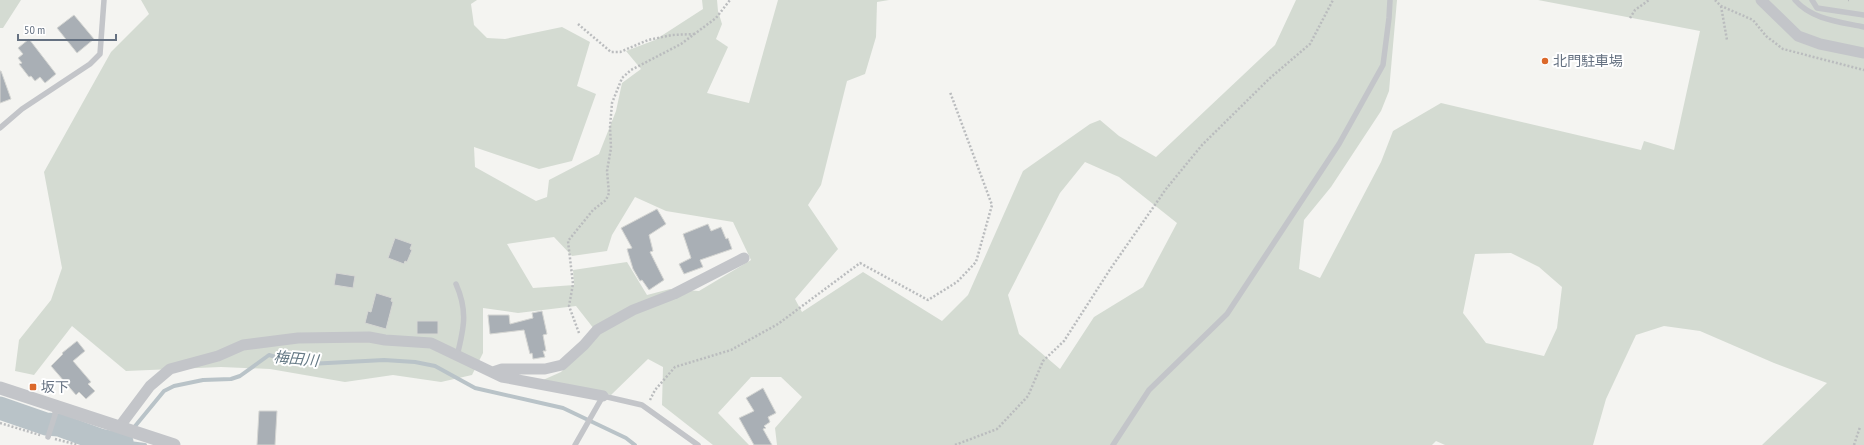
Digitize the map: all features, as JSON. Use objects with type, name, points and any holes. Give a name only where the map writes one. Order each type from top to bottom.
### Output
[{"type":"street","points":[[1761,0],[1798,36],[1820,44],[1864,53]]},
{"type":"street","points":[[493,372],[502,369],[545,369],[562,365],[597,330],[633,310],[674,294],[744,258]]},
{"type":"street","points":[[120,426],[150,386],[170,369],[218,356],[243,345],[298,338],[368,337],[384,340],[431,343],[502,377],[603,396]]},
{"type":"street","points":[[0,388],[55,410],[120,426],[174,445]]},
{"type":"lane","points":[[0,128],[22,109],[90,64],[100,54],[104,0]]},
{"type":"lane","points":[[1113,445],[1150,390],[1227,314],[1339,144],[1383,65],[1390,0]]},
{"type":"lane","points":[[1795,0],[1808,11],[1823,18],[1864,27]]},
{"type":"lane","points":[[1812,0],[1817,8],[1864,15]]},
{"type":"lane","points":[[456,284],[463,300],[464,330],[456,356]]},
{"type":"lane","points":[[575,445],[596,411],[603,396],[642,405],[698,445]]},
{"type":"lane","points":[[48,437],[55,410]]},
{"type":"path","points":[[575,324],[568,306],[572,284],[568,242],[593,210],[606,200],[609,193],[607,171],[611,148],[610,127],[612,103],[622,78],[631,70],[666,53],[694,34],[716,18],[730,0]]},
{"type":"path","points":[[955,445],[997,428],[1028,396],[1043,361],[1064,341],[1111,268],[1166,190],[1202,145],[1270,78],[1310,44],[1333,0]]},
{"type":"path","points":[[1630,18],[1635,10],[1649,0]]},
{"type":"path","points":[[1721,6],[1727,40]]},
{"type":"path","points":[[578,24],[611,52],[620,52],[648,40],[672,35],[694,34]]},
{"type":"path","points":[[646,408],[655,390],[675,366],[731,350],[778,324],[860,264],[928,300],[957,282],[976,262],[992,205],[950,92]]},
{"type":"path","points":[[1854,445],[1860,427]]},
{"type":"shaded area","points":[[0,0],[21,0],[3,28],[0,28]]},
{"type":"shaded area","points":[[141,0],[477,0],[471,4],[474,25],[487,38],[505,39],[562,27],[590,42],[577,86],[596,94],[572,161],[539,169],[474,147],[475,167],[536,201],[547,197],[549,180],[599,154],[616,111],[622,83],[641,69],[626,51],[655,40],[703,9],[702,0],[717,0],[718,11],[722,24],[716,39],[728,47],[707,93],[749,103],[778,0],[889,0],[877,2],[876,37],[865,74],[847,81],[821,185],[808,205],[838,249],[795,299],[802,312],[863,272],[942,321],[968,295],[1023,171],[1090,124],[1100,120],[1119,136],[1156,157],[1275,45],[1296,0],[1397,0],[1389,91],[1381,111],[1331,187],[1304,220],[1299,269],[1320,278],[1381,162],[1393,131],[1441,103],[1641,150],[1644,141],[1674,150],[1700,31],[1538,0],[1864,0],[1864,445],[1762,445],[1827,383],[1774,363],[1700,331],[1664,326],[1636,335],[1606,399],[1593,445],[1445,445],[1436,441],[1432,445],[777,445],[775,428],[802,397],[781,377],[751,377],[718,413],[749,445],[713,445],[662,405],[663,367],[648,359],[611,395],[543,380],[561,372],[598,334],[576,306],[518,313],[483,308],[483,353],[472,375],[441,382],[393,375],[345,382],[270,369],[221,367],[126,371],[72,326],[34,375],[15,371],[19,340],[51,300],[62,268],[44,172],[111,52],[149,14]],"holes":[[[1085,162],[1119,177],[1177,223],[1143,287],[1094,317],[1060,369],[1019,334],[1008,295],[1060,193]],[[635,197],[666,211],[733,222],[751,260],[699,291],[670,289],[647,295],[627,262],[573,270],[574,285],[533,288],[507,244],[554,237],[572,256],[607,251],[612,235]],[[1511,253],[1539,267],[1562,287],[1557,328],[1544,356],[1486,343],[1463,313],[1475,254]]]},
{"type":"building","points":[[74,15],[94,39],[77,53],[57,28]]},
{"type":"building","points":[[29,39],[56,74],[45,83],[40,77],[35,81],[31,76],[29,77],[19,64],[22,63],[18,58],[23,54],[18,48]]},
{"type":"building","points":[[0,71],[11,99],[0,103]]},
{"type":"building","points":[[657,209],[666,224],[649,235],[653,251],[650,252],[664,280],[649,290],[642,280],[640,281],[633,269],[627,249],[632,248],[621,228]]},
{"type":"building","points":[[708,224],[711,231],[721,227],[726,239],[728,238],[732,249],[700,260],[703,267],[684,274],[679,264],[691,258],[683,234]]},
{"type":"building","points":[[395,238],[412,244],[410,249],[412,250],[407,262],[405,261],[404,264],[388,258]]},
{"type":"building","points":[[336,273],[355,276],[353,288],[334,285]]},
{"type":"building","points":[[376,293],[392,298],[391,301],[393,302],[386,329],[365,323],[368,311],[371,312]]},
{"type":"building","points":[[542,311],[547,334],[543,335],[546,351],[543,351],[545,357],[533,359],[532,353],[530,354],[524,330],[490,334],[488,315],[509,315],[510,324],[533,318],[532,313]]},
{"type":"building","points":[[417,321],[438,321],[438,334],[417,334]]},
{"type":"building","points":[[77,341],[85,351],[73,361],[91,382],[88,384],[95,391],[86,399],[79,392],[76,395],[51,366],[63,354],[62,353]]},
{"type":"building","points":[[763,388],[776,413],[768,417],[770,422],[764,426],[766,428],[763,429],[772,445],[754,445],[739,418],[754,411],[746,398]]},
{"type":"building","points":[[259,411],[277,411],[275,445],[257,445]]},
{"type":"waterway","name":"梅田川","points":[[122,442],[164,391],[174,386],[203,380],[231,379],[240,376],[269,355],[293,362],[309,364],[384,360],[415,362],[435,366],[475,388],[563,408],[626,438],[635,445]]},
{"type":"waterway","name":"梅田川","points":[[0,408],[46,424],[59,425],[100,440],[114,443],[122,442]]},
{"type":"waterway","points":[[122,442],[145,445]]},
{"type":"place","name":"北門駐車場","points":[[1545,61]]},
{"type":"place","name":"坂下","points":[[33,387]]}]
